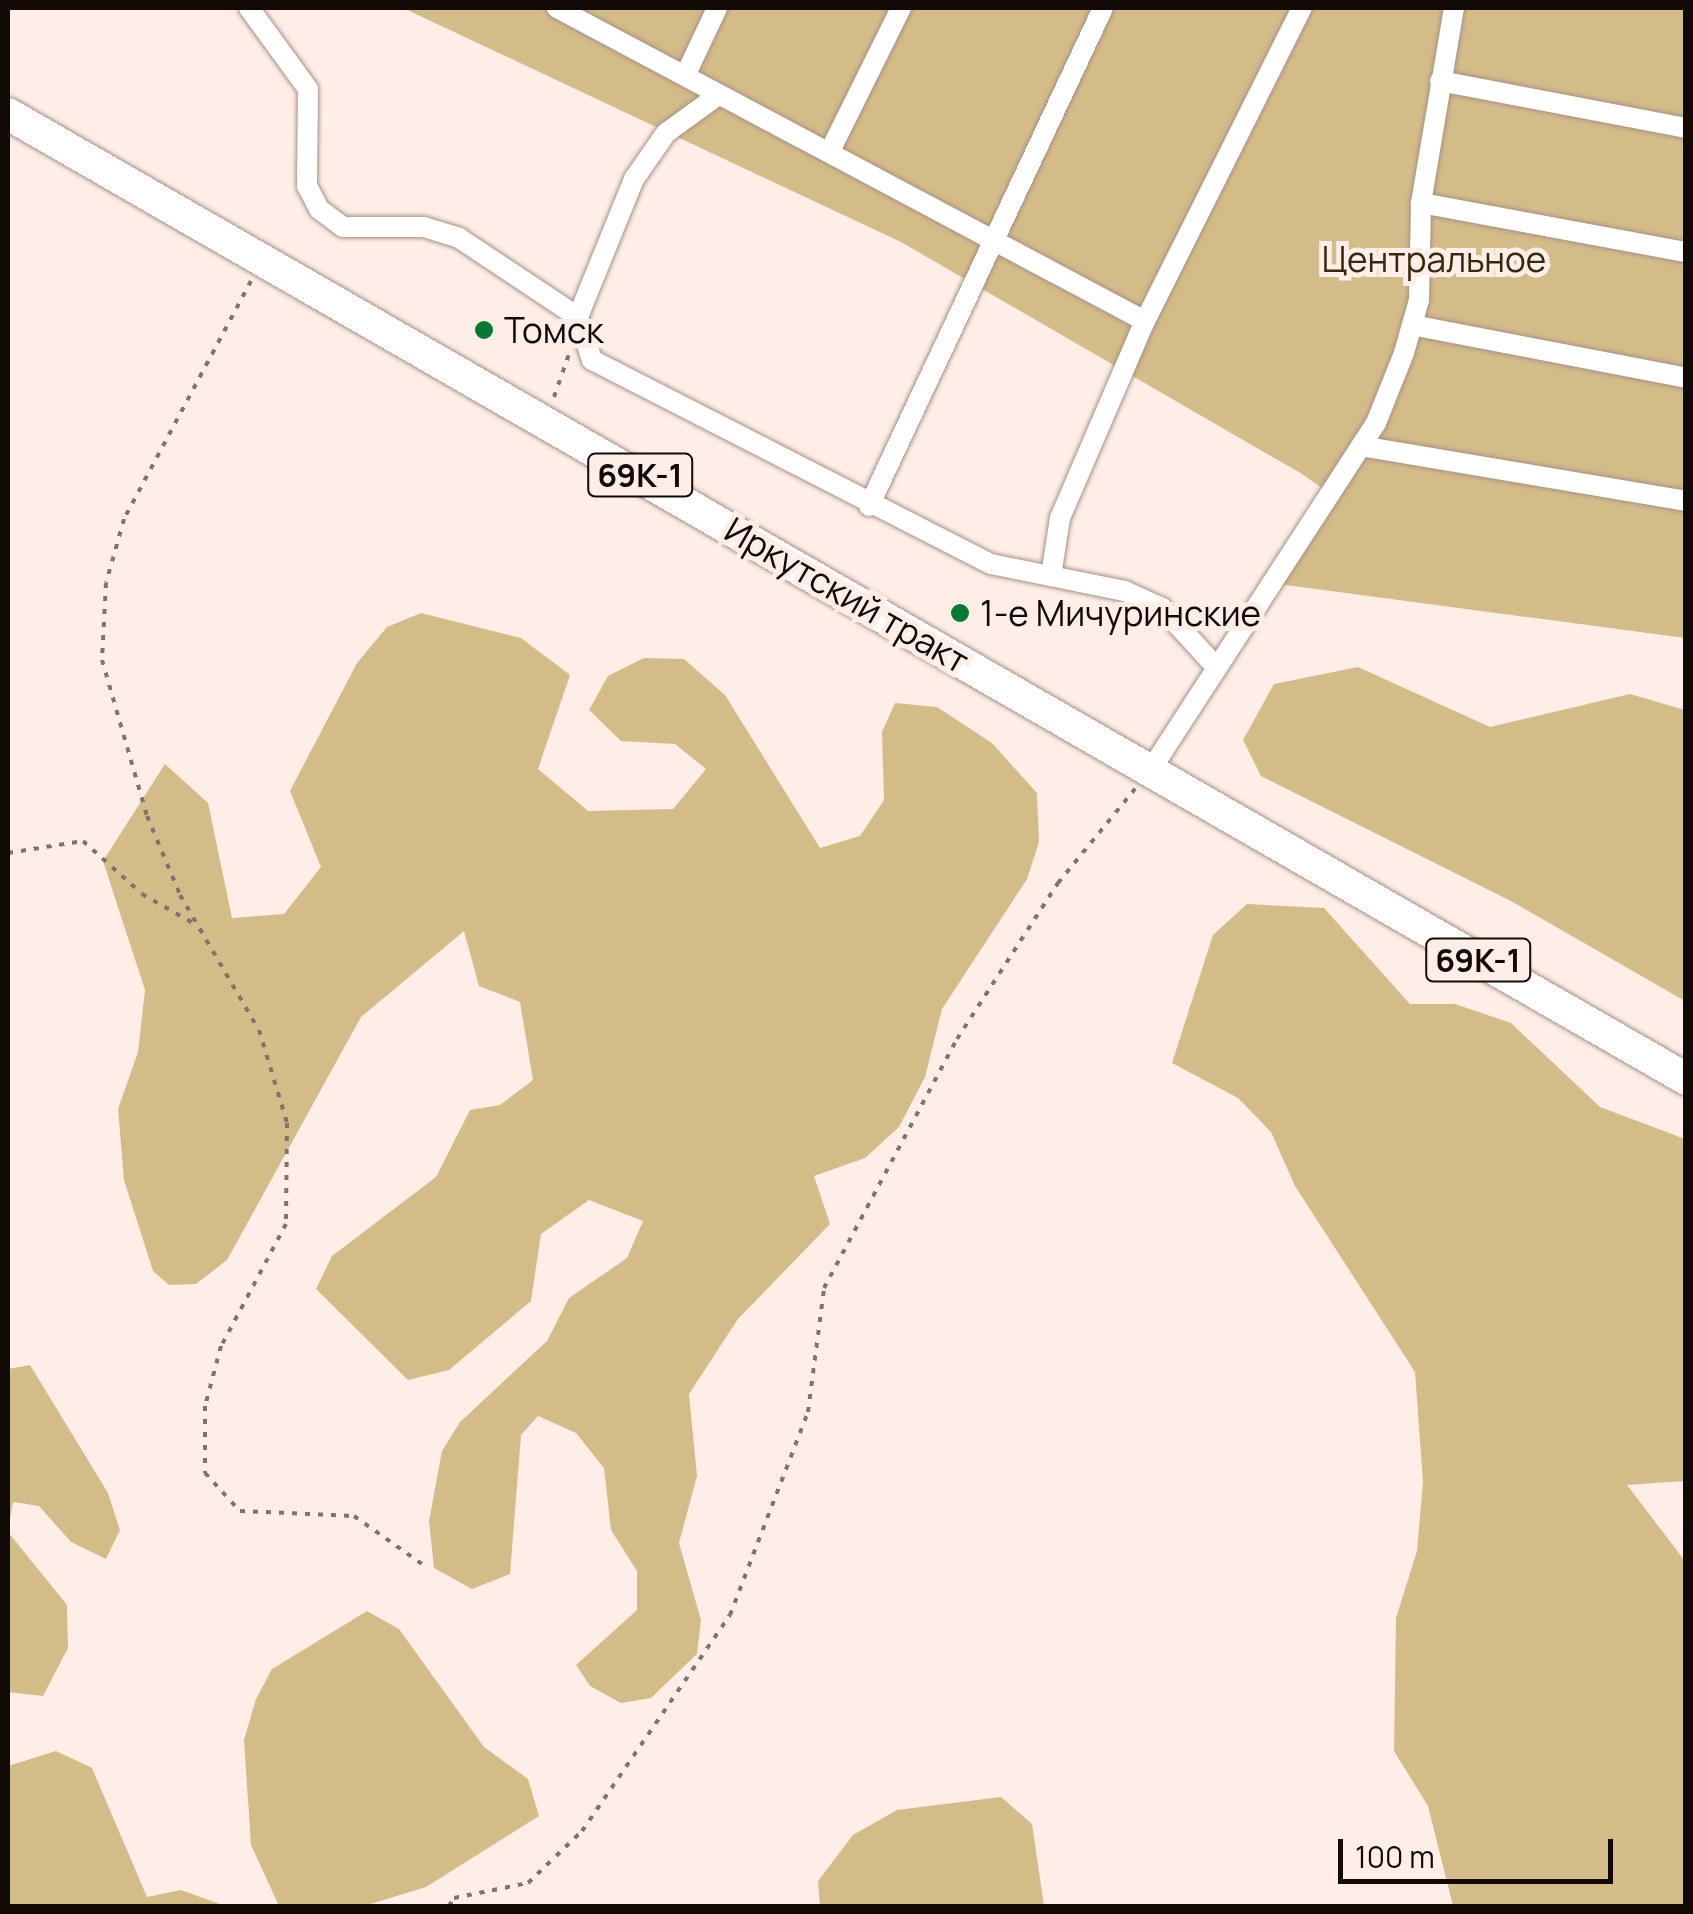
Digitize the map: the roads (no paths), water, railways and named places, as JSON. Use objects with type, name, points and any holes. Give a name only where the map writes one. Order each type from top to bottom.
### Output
[{"type":"main road","name":"Иркутский тракт","points":[[8,114],[1686,1079]]},
{"type":"street","points":[[249,8],[308,89],[307,186],[319,209],[343,227],[424,227],[458,238],[578,316]]},
{"type":"street","points":[[558,8],[686,74],[717,96],[831,149],[1145,321]]},
{"type":"street","points":[[686,74],[717,8]]},
{"type":"street","points":[[831,149],[901,8]]},
{"type":"street","points":[[869,506],[1103,8]]},
{"type":"street","points":[[1051,576],[1060,518],[1145,321],[1302,8]]},
{"type":"street","points":[[1150,771],[1361,446],[1412,325],[1421,203],[1454,8]]},
{"type":"street","points":[[1440,81],[1686,128]]},
{"type":"street","points":[[717,96],[666,133],[634,179],[578,316],[579,338],[625,382],[736,429],[869,506],[991,564],[1051,576],[1162,608],[1217,668]]},
{"type":"street","points":[[1421,203],[1686,252]]},
{"type":"street","points":[[1412,325],[1686,378]]},
{"type":"street","points":[[1361,446],[1686,502]]},
{"type":"place","name":"Томск","points":[[484,330]]},
{"type":"place","name":"1-е Мичуринские","points":[[960,613]]},
{"type":"park label","name":"Центральное","points":[[1434,259]]}]
